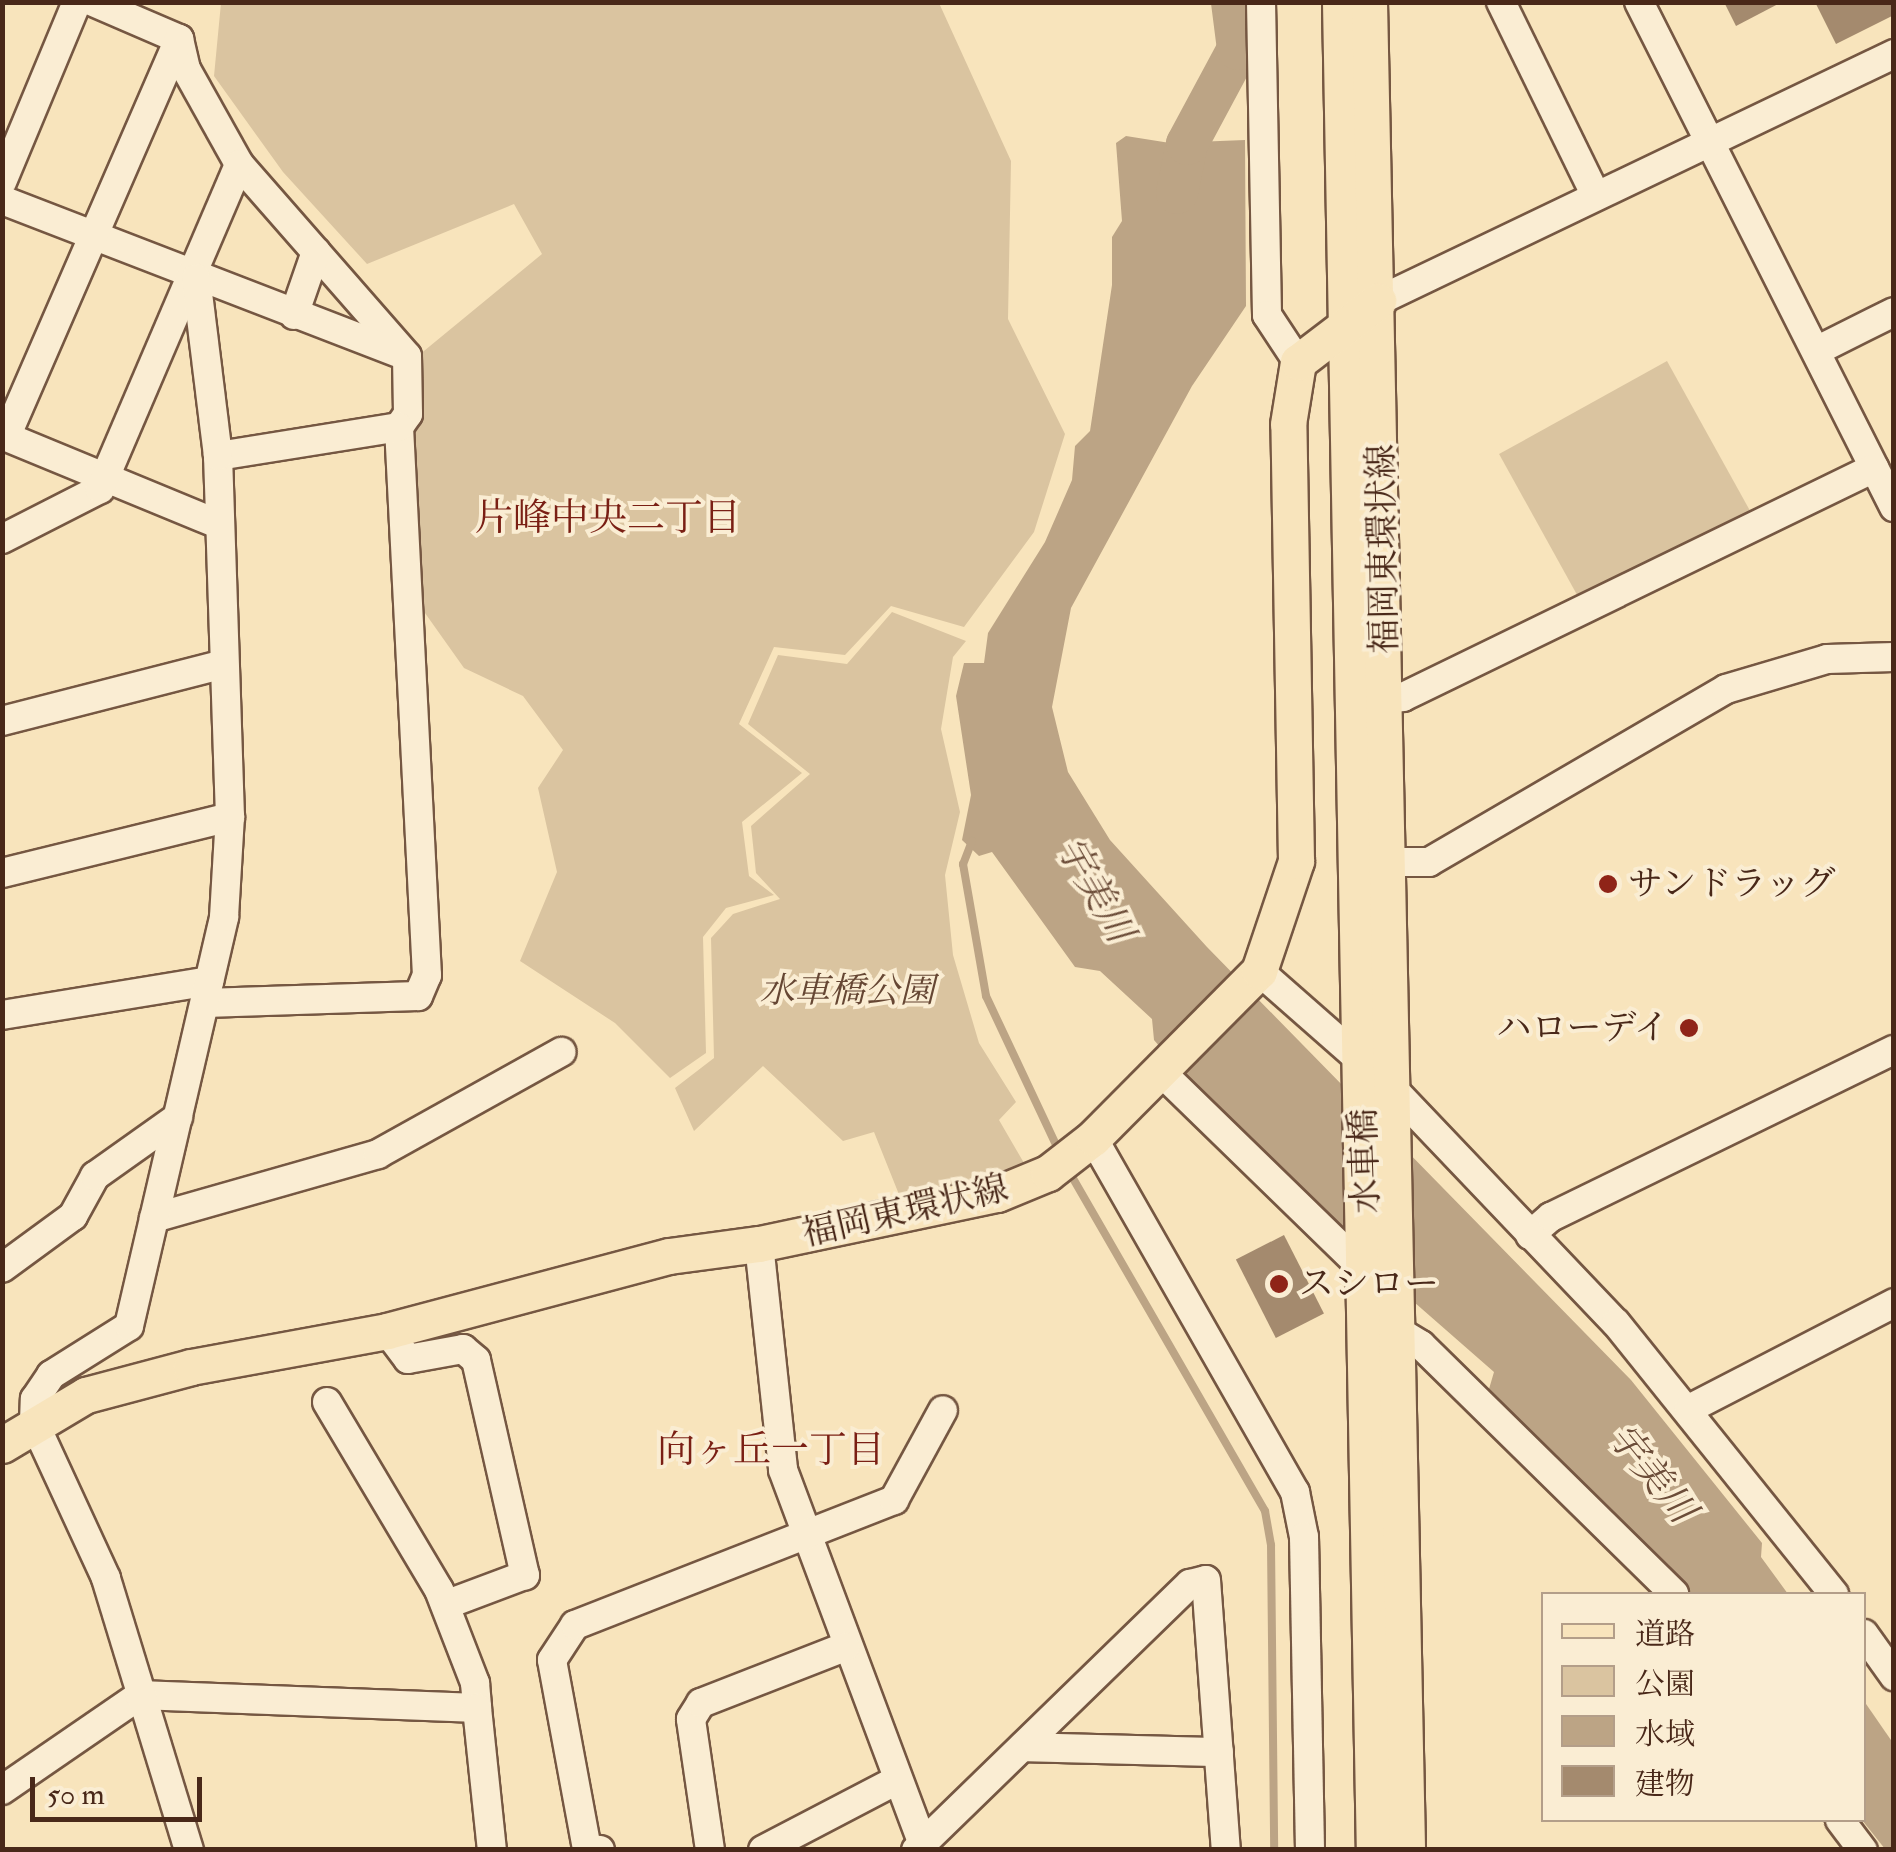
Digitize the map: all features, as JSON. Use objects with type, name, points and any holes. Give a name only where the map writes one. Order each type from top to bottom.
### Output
[{"type":"main road","name":"福岡東環状線","points":[[1340,2],[1347,328],[1376,1078]]},
{"type":"main road","name":"福岡東環状線","points":[[1369,2],[1387,862],[1376,1078]]},
{"type":"main road","points":[[1298,362],[1378,301]]},
{"type":"main road","name":"福岡東環状線","points":[[2,1444],[86,1395],[191,1367],[388,1332],[620,1268],[759,1244],[997,1194],[1048,1174],[1088,1141],[1254,977],[1296,861],[1288,424],[1298,362]]},
{"type":"main road","name":"水車橋","points":[[1376,1078],[1377,1271]]},
{"type":"main road","name":"水車橋","points":[[1376,1078],[1377,1271]]},
{"type":"main road","points":[[1377,1271],[1398,1331],[1407,1850]]},
{"type":"main road","points":[[1374,1850],[1377,1271]]},
{"type":"street","points":[[2,182],[77,2]]},
{"type":"street","points":[[92,2],[178,38]]},
{"type":"street","points":[[1261,2],[1267,315],[1298,362]]},
{"type":"street","points":[[1501,2],[1595,194]]},
{"type":"street","points":[[1639,2],[1894,507]]},
{"type":"street","points":[[2,1015],[208,992],[418,996],[427,975],[399,427],[408,414],[407,356],[239,164],[186,68],[178,38]]},
{"type":"street","points":[[178,38],[4,436],[218,524]]},
{"type":"street","points":[[1378,301],[1709,138],[1894,54]]},
{"type":"street","points":[[2,539],[100,489],[196,278],[239,164]]},
{"type":"street","points":[[2,200],[196,278],[407,356]]},
{"type":"street","points":[[294,315],[316,252]]},
{"type":"street","points":[[189,1850],[106,1578],[34,1422],[34,1399],[51,1375],[129,1326],[224,917],[230,817],[218,456],[196,278]]},
{"type":"street","points":[[1818,350],[1894,312]]},
{"type":"street","points":[[218,456],[399,427]]},
{"type":"street","points":[[1385,698],[1402,697],[1874,468]]},
{"type":"street","points":[[1387,862],[1429,862],[1726,689],[1828,658],[1894,657]]},
{"type":"street","points":[[2,721],[224,664]]},
{"type":"street","points":[[2,873],[230,817]]},
{"type":"street","points":[[1254,977],[1376,1078],[1530,1235],[1689,1409],[1832,1592]]},
{"type":"street","points":[[1530,1235],[1552,1216],[1894,1050]]},
{"type":"street","points":[[154,1218],[378,1154],[561,1052]]},
{"type":"street","points":[[1163,1066],[1377,1271]]},
{"type":"street","points":[[2,1268],[73,1216],[94,1176],[178,1118]]},
{"type":"street","points":[[1088,1141],[1295,1492],[1304,1537],[1310,1850]]},
{"type":"street","points":[[759,1244],[783,1470],[802,1536],[897,1780],[919,1848],[1190,1584],[1206,1580],[1226,1850]]},
{"type":"street","points":[[1689,1409],[1894,1303]]},
{"type":"street","points":[[1398,1331],[1421,1344],[1672,1592]]},
{"type":"street","points":[[388,1332],[408,1359],[463,1348],[476,1360],[525,1575],[445,1605]]},
{"type":"street","points":[[326,1402],[445,1605],[475,1683],[492,1850]]},
{"type":"street","points":[[600,1850],[587,1849],[552,1660],[575,1625],[894,1500],[943,1410]]},
{"type":"street","points":[[1866,1637],[1894,1676]]},
{"type":"street","points":[[710,1850],[691,1719],[701,1703],[845,1646]]},
{"type":"street","points":[[2,1790],[140,1695],[477,1708]]},
{"type":"street","points":[[1024,1747],[1219,1752]]},
{"type":"street","points":[[763,1850],[897,1780]]},
{"type":"street","points":[[1842,1822],[1863,1850]]},
{"type":"green space","points":[[221,3],[939,3],[1011,161],[1008,319],[1065,434],[1034,532],[964,627],[891,606],[845,655],[774,647],[739,724],[802,773],[742,822],[749,876],[774,895],[726,908],[703,937],[706,1053],[670,1078],[615,1023],[520,961],[557,872],[538,788],[563,750],[523,696],[464,668],[420,606],[413,360],[542,254],[514,204],[367,264],[283,172],[214,76]]},
{"type":"green space","points":[[1667,361],[1753,516],[1585,609],[1499,454]]},
{"type":"green space","name":"水車橋公園","points":[[892,612],[966,641],[953,657],[941,729],[960,812],[945,875],[953,955],[979,1043],[1016,1102],[999,1120],[1024,1163],[985,1184],[904,1207],[874,1132],[843,1141],[763,1066],[694,1131],[675,1088],[714,1058],[711,938],[733,914],[780,899],[756,873],[751,826],[810,774],[748,724],[778,655],[847,664]]},
{"type":"water","points":[[1126,136],[1170,143],[1245,140],[1246,306],[1192,386],[1071,608],[1052,707],[1068,772],[1110,840],[1207,947],[1631,1380],[1762,1543],[1761,1557],[1787,1592],[1687,1592],[1489,1389],[1494,1372],[1334,1232],[1154,1040],[1152,1019],[1100,971],[1075,967],[992,852],[979,856],[962,840],[971,795],[956,696],[964,663],[984,663],[988,633],[1045,542],[1072,480],[1075,446],[1090,431],[1112,285],[1112,237],[1122,221],[1116,143]]},
{"type":"water","points":[[1866,1704],[1893,1743],[1893,1849],[1885,1849],[1864,1822]]},
{"type":"building","points":[[1724,2],[1782,2],[1736,26]]},
{"type":"building","points":[[1815,2],[1894,2],[1894,15],[1836,44]]},
{"type":"building","name":"スシロー","points":[[1284,1235],[1324,1313],[1276,1338],[1236,1260]]},
{"type":"waterway","name":"宇美川","points":[[1177,193],[1187,144],[1238,49],[1232,2]]},
{"type":"waterway","points":[[972,841],[963,864],[986,996],[1059,1151]]},
{"type":"waterway","points":[[1067,1168],[1265,1511],[1271,1545],[1274,1850]]},
{"type":"place","name":"サンドラッグ","points":[[1608,884]]},
{"type":"place","name":"ハローデイ","points":[[1689,1028]]},
{"type":"place","name":"スシロー","points":[[1279,1284]]},
{"type":"district","name":"片峰中央二丁目","points":[[608,519]]},
{"type":"district","name":"向ヶ丘一丁目","points":[[771,1451]]}]
